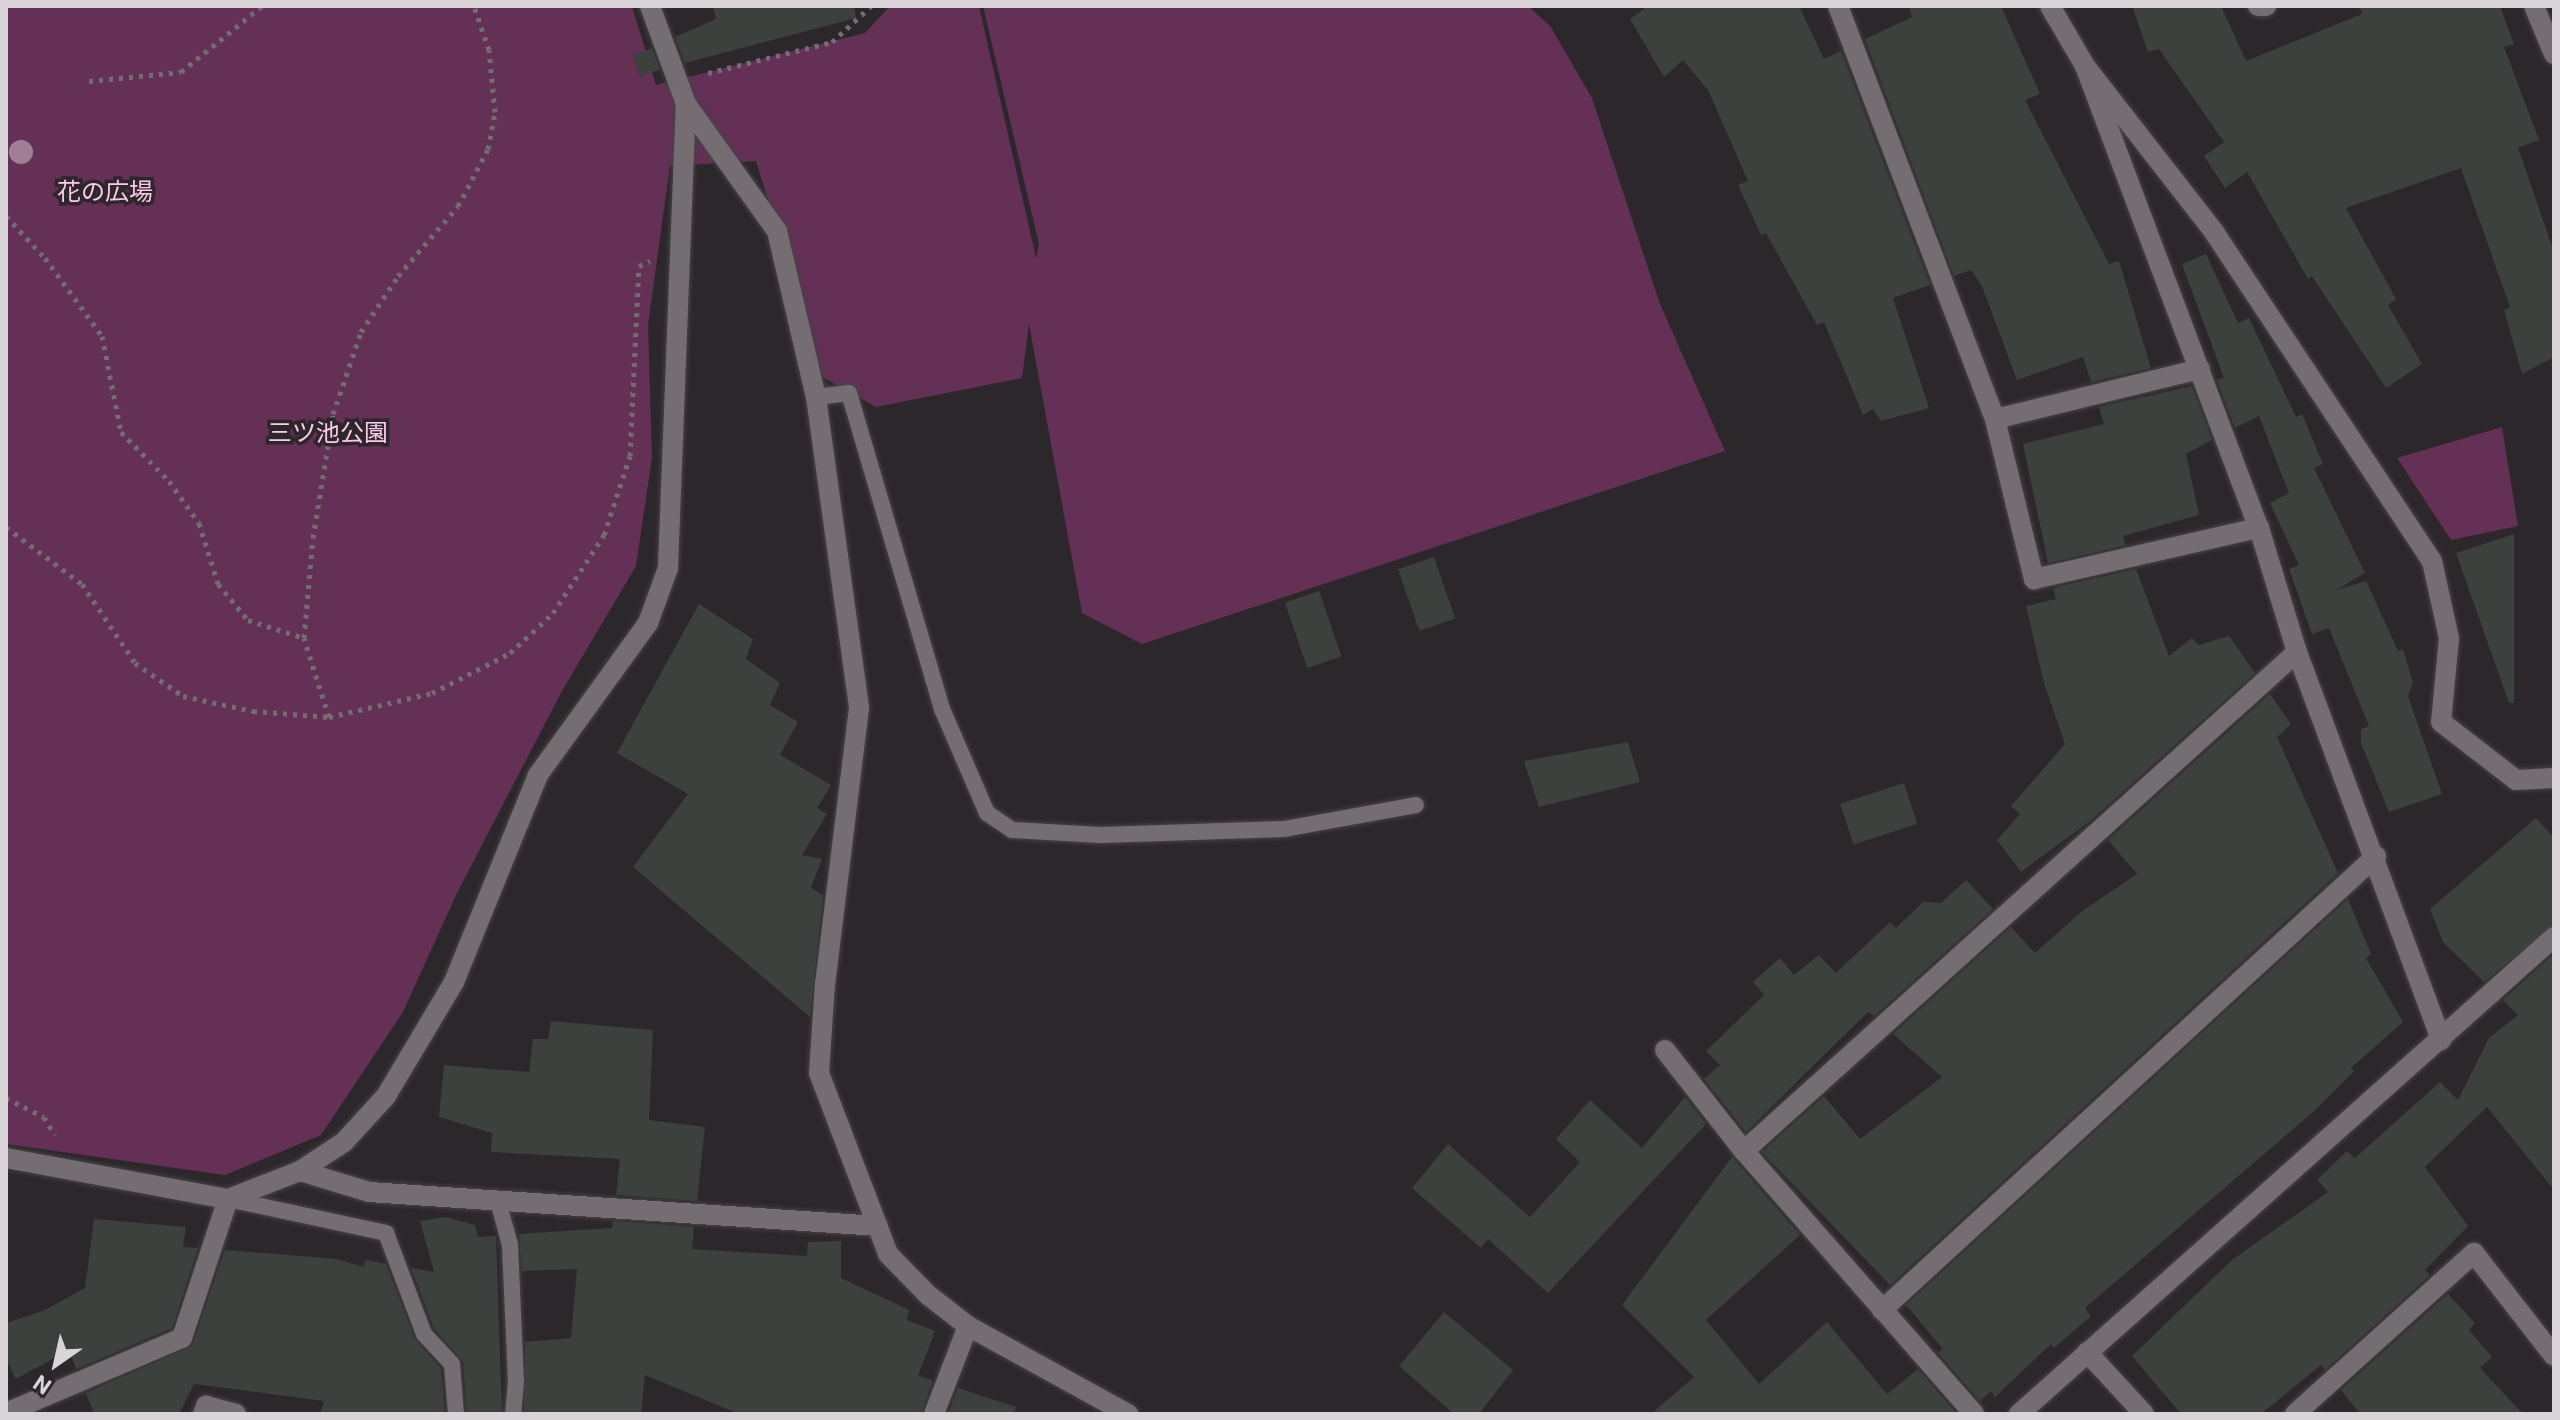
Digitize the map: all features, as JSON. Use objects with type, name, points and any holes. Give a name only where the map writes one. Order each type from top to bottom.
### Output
[{"type":"street","points":[[650,6],[686,104],[777,231],[816,397],[859,708],[825,983],[819,1073],[888,1254],[928,1295],[968,1326],[1128,1414]]},
{"type":"street","points":[[1838,6],[1995,419],[2034,579],[2259,528]]},
{"type":"street","points":[[2050,6],[2085,66],[2214,232],[2432,561],[2449,638],[2441,722],[2516,780],[2554,778]]},
{"type":"street","points":[[2258,6],[2266,6]]},
{"type":"street","points":[[2534,6],[2554,54]]},
{"type":"street","points":[[2085,66],[2259,528],[2297,652],[2376,856],[2441,1040]]},
{"type":"street","points":[[6,1158],[228,1199],[300,1171],[344,1142],[386,1096],[454,982],[538,775],[648,623],[668,568],[686,104]]},
{"type":"street","points":[[1995,419],[2200,369]]},
{"type":"street","points":[[1744,1151],[2297,652]]},
{"type":"street","points":[[1882,1310],[2376,856]]},
{"type":"street","points":[[2019,1414],[2554,937]]},
{"type":"street","points":[[1665,1050],[1744,1151],[1974,1414]]},
{"type":"street","points":[[300,1171],[369,1192],[878,1226]]},
{"type":"street","points":[[6,1413],[182,1338],[228,1199]]},
{"type":"street","points":[[2295,1414],[2474,1253],[2554,1356]]},
{"type":"street","points":[[934,1414],[968,1326]]},
{"type":"street","points":[[2087,1352],[2144,1414]]},
{"type":"street","points":[[203,1414],[206,1406],[236,1414]]},
{"type":"lane","points":[[816,397],[849,393],[942,709],[987,813],[1012,830],[1101,835],[1284,829],[1416,805]]},
{"type":"lane","points":[[228,1199],[386,1233],[424,1334],[452,1364],[456,1414]]},
{"type":"lane","points":[[498,1201],[510,1245],[513,1414]]},
{"type":"path","points":[[89,81],[181,72],[262,6]]},
{"type":"path","points":[[329,717],[304,638],[313,538],[333,414],[361,332],[398,276],[458,206],[488,149],[495,112],[489,50],[474,6]]},
{"type":"path","points":[[676,81],[832,42],[871,6]]},
{"type":"path","points":[[6,216],[45,258],[102,336],[121,432],[169,481],[199,523],[218,584],[248,620],[304,638]]},
{"type":"path","points":[[6,527],[82,584],[135,663],[183,696],[253,711],[329,717],[432,693],[510,653],[553,613],[604,535],[630,456],[639,266],[681,246]]},
{"type":"path","points":[[6,1098],[44,1117],[58,1138],[50,1166]]},
{"type":"green space","points":[[6,6],[632,6],[656,85],[865,33],[890,6],[979,6],[1036,258],[1039,244],[983,6],[1528,6],[1550,26],[1592,98],[1660,304],[1725,451],[1142,644],[1082,613],[1029,324],[1022,378],[876,407],[823,377],[756,161],[670,166],[648,325],[652,457],[636,566],[562,691],[457,893],[403,1012],[321,1135],[225,1175],[6,1144]]},
{"type":"green space","points":[[2502,427],[2518,526],[2451,540],[2397,458]]},
{"type":"building","points":[[713,6],[854,6],[856,18],[685,63],[675,37],[716,19]]},
{"type":"building","points":[[1648,6],[1799,6],[1824,59],[1841,51],[1930,285],[1893,298],[1929,408],[1881,421],[1873,409],[1863,415],[1824,322],[1817,325],[1766,233],[1761,235],[1738,185],[1748,181],[1708,90],[1683,60],[1664,77],[1630,19]]},
{"type":"building","points":[[1909,6],[2001,6],[2040,94],[2025,100],[2109,264],[2119,261],[2151,368],[2091,382],[2083,357],[2017,380],[1982,286],[1971,270],[1954,276],[1865,39],[1912,17]]},
{"type":"building","points":[[2132,6],[2221,6],[2246,61],[2362,14],[2359,6],[2500,6],[2514,44],[2504,47],[2539,140],[2518,148],[2554,252],[2554,357],[2522,374],[2504,310],[2510,307],[2461,168],[2346,208],[2396,299],[2388,305],[2422,364],[2386,388],[2312,276],[2308,279],[2247,172],[2225,188],[2204,156],[2224,142],[2159,49],[2148,52]]},
{"type":"building","points":[[652,48],[660,70],[640,77],[632,55]]},
{"type":"building","points":[[2206,254],[2238,323],[2249,318],[2296,417],[2302,414],[2323,464],[2314,468],[2365,573],[2336,590],[2366,581],[2398,651],[2403,649],[2413,683],[2408,696],[2442,794],[2389,812],[2361,743],[2361,729],[2369,726],[2329,628],[2312,634],[2289,569],[2299,565],[2270,503],[2289,493],[2259,416],[2235,428],[2217,380],[2224,378],[2182,264]]},
{"type":"building","points":[[2192,386],[2212,440],[2186,454],[2199,515],[2123,536],[2126,545],[2048,563],[2023,444],[2104,424],[2099,407]]},
{"type":"building","points":[[2514,534],[2514,703],[2509,703],[2456,553]]},
{"type":"building","points":[[1434,557],[1455,618],[1419,631],[1398,569]]},
{"type":"building","points":[[2136,569],[2169,656],[2192,638],[2198,645],[2229,636],[2255,673],[2090,821],[2021,872],[1997,840],[2020,814],[2011,806],[2065,744],[2044,683],[2026,606],[2056,599],[2053,588]]},
{"type":"building","points":[[1319,591],[1341,656],[1307,668],[1285,603]]},
{"type":"building","points":[[699,604],[753,639],[746,659],[780,683],[770,705],[798,722],[780,755],[831,785],[817,808],[827,814],[802,855],[822,859],[811,888],[823,895],[810,1017],[633,867],[688,794],[617,753]]},
{"type":"building","points":[[2270,694],[2291,724],[2277,737],[2338,873],[1890,1285],[1762,1152],[1824,1096],[1860,1139],[1942,1077],[1893,1034],[2011,927],[2035,953],[2081,912],[2137,874],[2108,840]]},
{"type":"building","points":[[1628,742],[1640,782],[1539,807],[1524,761]]},
{"type":"building","points":[[1904,783],[1917,824],[1854,845],[1840,804]]},
{"type":"building","points":[[2536,818],[2554,838],[2554,924],[2484,982],[2443,942],[2430,909]]},
{"type":"building","points":[[1966,880],[1993,909],[1874,1016],[1868,1012],[1746,1132],[1704,1079],[1720,1065],[1706,1051],[1764,995],[1753,982],[1780,958],[1794,975],[1819,955],[1836,973],[1890,922],[1896,928],[1923,902],[1941,903]]},
{"type":"building","points":[[2348,899],[2371,954],[2366,958],[2403,1022],[2351,1068],[2354,1071],[2312,1113],[2085,1308],[2091,1316],[2054,1348],[2051,1344],[1995,1397],[1991,1391],[1980,1401],[1938,1353],[1943,1349],[1906,1305]]},
{"type":"building","points":[[2554,954],[2554,1190],[2487,1107],[2425,1167],[2468,1226],[2425,1270],[2430,1275],[2325,1370],[2321,1365],[2261,1414],[2181,1414],[2132,1356],[2232,1260],[2328,1192],[2317,1180],[2347,1151],[2355,1158],[2440,1082],[2458,1100],[2489,1038],[2518,1015],[2503,1000]]},
{"type":"building","points":[[551,1021],[653,1030],[649,1120],[705,1127],[697,1201],[616,1195],[620,1159],[491,1152],[492,1133],[439,1117],[444,1065],[529,1072],[533,1039],[548,1039]]},
{"type":"building","points":[[1685,1097],[1706,1124],[1548,1293],[1488,1239],[1481,1248],[1412,1188],[1448,1144],[1530,1217],[1580,1162],[1556,1139],[1590,1100],[1642,1148]]},
{"type":"building","points":[[1732,1157],[1800,1235],[1706,1320],[1759,1384],[1827,1322],[1887,1394],[1918,1369],[1957,1414],[1651,1414],[1694,1377],[1622,1305]]},
{"type":"building","points":[[446,1217],[475,1225],[478,1237],[496,1236],[502,1414],[467,1414],[463,1362],[434,1328],[411,1268],[434,1272],[420,1221]]},
{"type":"building","points":[[94,1219],[186,1227],[183,1247],[198,1248],[172,1328],[76,1369],[69,1350],[16,1379],[6,1359],[6,1323],[43,1311],[85,1288]]},
{"type":"building","points":[[613,1221],[694,1227],[692,1249],[807,1256],[808,1242],[841,1241],[841,1278],[909,1310],[907,1320],[935,1331],[918,1376],[933,1380],[921,1414],[739,1414],[645,1375],[641,1414],[524,1414],[525,1342],[571,1338],[577,1269],[522,1271],[519,1234],[612,1228]]},
{"type":"building","points":[[225,1250],[337,1259],[364,1267],[365,1260],[386,1264],[414,1338],[441,1369],[445,1414],[320,1414],[324,1401],[194,1384],[179,1414],[94,1414],[86,1393],[192,1346]]},
{"type":"building","points":[[2448,1294],[2475,1323],[2469,1330],[2492,1357],[2480,1368],[2523,1414],[2360,1414],[2341,1390]]},
{"type":"building","points":[[1444,1312],[1513,1370],[1479,1414],[1454,1414],[1399,1366]]},
{"type":"building","points":[[958,1388],[1016,1407],[1014,1414],[948,1414]]},
{"type":"park label","name":"花の広場","points":[[105,193]]},
{"type":"park label","name":"三ツ池公園","points":[[328,434]]}]
